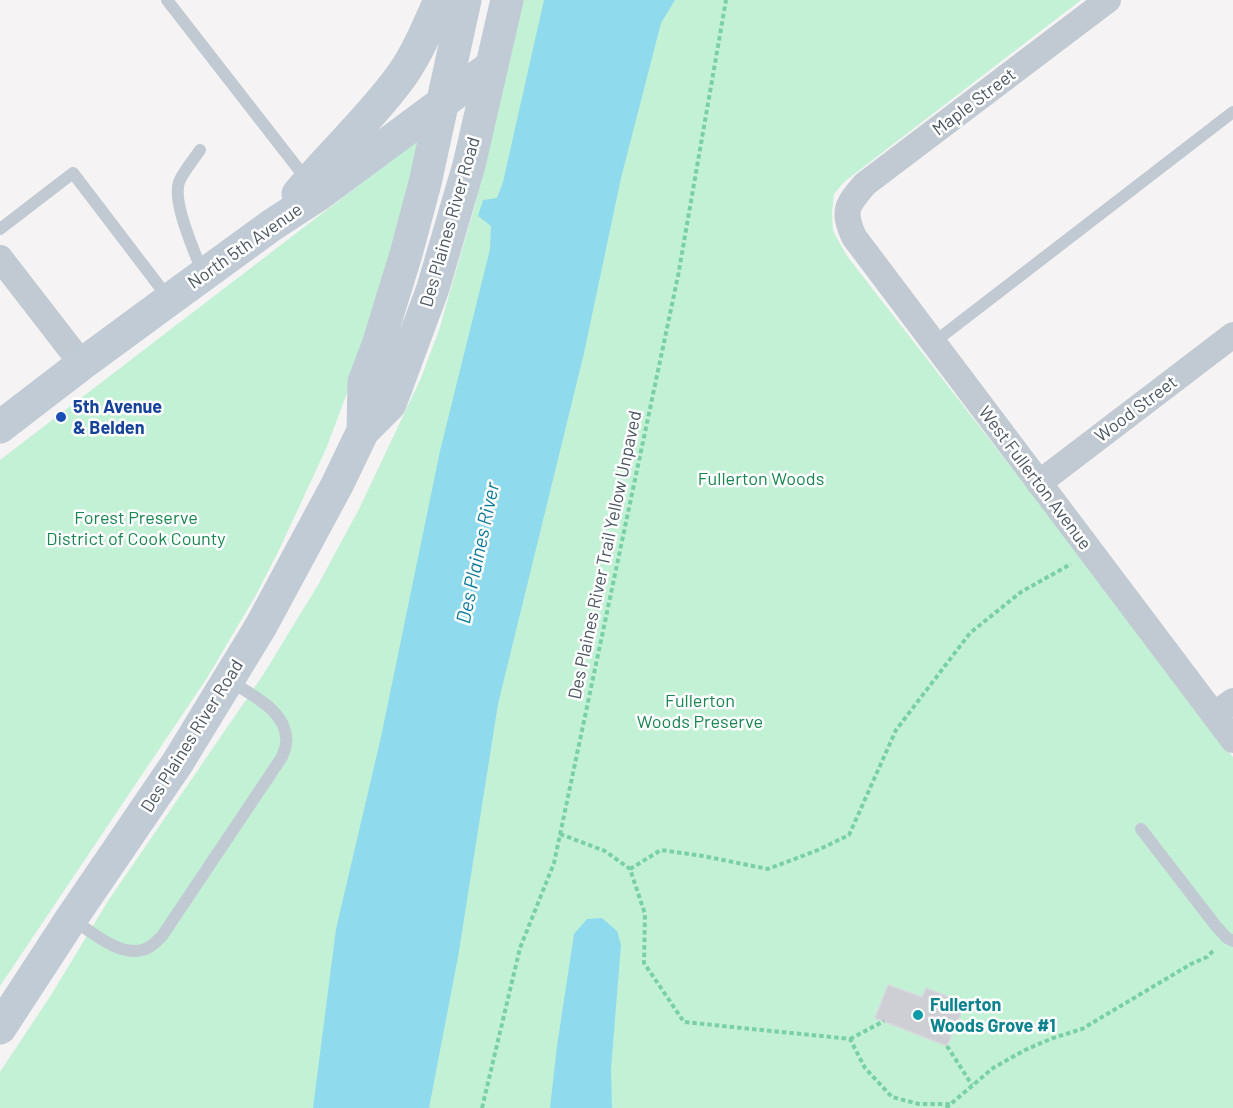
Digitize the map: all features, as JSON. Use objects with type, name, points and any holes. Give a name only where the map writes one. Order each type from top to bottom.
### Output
[{"type":"main road","points":[[313,188],[403,73],[424,37],[440,0]]},
{"type":"main road","name":"Des Plaines River Road","points":[[363,431],[364,382],[406,254],[425,183],[465,0]]},
{"type":"main road","name":"Des Plaines River Road","points":[[0,1028],[178,762],[261,626],[337,485],[363,431],[390,404],[434,288],[469,165],[507,0]]},
{"type":"main road","name":"North 5th Avenue","points":[[0,428],[82,364],[272,225],[313,188],[442,103],[492,66]]},
{"type":"street","name":"Maple Street","points":[[848,211],[851,200],[865,184],[1108,0]]},
{"type":"street","name":"West Fullerton Avenue","points":[[848,211],[848,223],[854,237],[933,343],[1039,483],[1224,708],[1233,740]]},
{"type":"street","points":[[0,258],[82,364]]},
{"type":"street","name":"Wood Street","points":[[1039,483],[1233,335]]},
{"type":"lane","points":[[166,0],[313,188]]},
{"type":"lane","points":[[933,343],[1233,112]]},
{"type":"lane","points":[[200,150],[180,181],[178,191],[179,207],[203,275]]},
{"type":"lane","points":[[0,229],[74,173],[169,300]]},
{"type":"lane","points":[[71,919],[115,947],[135,951],[151,946],[166,931],[282,757],[286,735],[278,716],[228,680]]},
{"type":"lane","points":[[1141,828],[1230,940]]},
{"type":"path","name":"Des Plaines River Trail Yellow Unpaved","points":[[482,1108],[520,948],[554,863],[678,276],[726,0]]},
{"type":"path","points":[[630,868],[662,850],[768,869],[849,836],[896,730],[970,633],[1021,592],[1071,564]]},
{"type":"path","points":[[560,834],[605,851],[630,868],[645,914],[644,963],[684,1022],[850,1039],[884,1022]]},
{"type":"path","points":[[946,1108],[993,1068],[1025,1050],[1082,1029],[1191,964],[1207,957],[1230,940]]},
{"type":"path","points":[[850,1039],[865,1068],[892,1097],[919,1104],[950,1104]]},
{"type":"path","points":[[947,1046],[972,1085]]},
{"type":"green space","name":"Fullerton Woods Preserve","points":[[523,0],[1081,0],[844,182],[834,194],[833,231],[847,256],[1233,757],[1233,1108],[0,1108],[0,1072],[51,995],[108,901],[263,675],[318,585],[359,509],[421,378],[439,330],[475,205]]},
{"type":"green space","name":"Forest Preserve District of Cook County","points":[[418,140],[421,142],[368,337],[326,449],[279,550],[256,595],[207,678],[0,986],[0,460]]},
{"type":"water","name":"Des Plaines River","points":[[544,0],[675,0],[661,23],[621,178],[584,353],[498,704],[458,957],[429,1108],[313,1108],[336,929],[381,737],[440,451],[490,249],[491,226],[478,216],[483,200],[497,198],[503,182]]},
{"type":"water","points":[[602,918],[617,931],[621,945],[611,1069],[612,1108],[550,1108],[574,934],[587,919]]},
{"type":"building","name":"Fullerton Woods Grove #1","points":[[888,985],[922,997],[926,988],[949,997],[946,1006],[961,1013],[947,1046],[875,1018]]},
{"type":"place","name":"5th Avenue & Belden","points":[[61,417]]},
{"type":"place","name":"Fullerton Woods Grove #1","points":[[918,1015]]},
{"type":"park label","name":"Fullerton Woods","points":[[761,479]]}]
